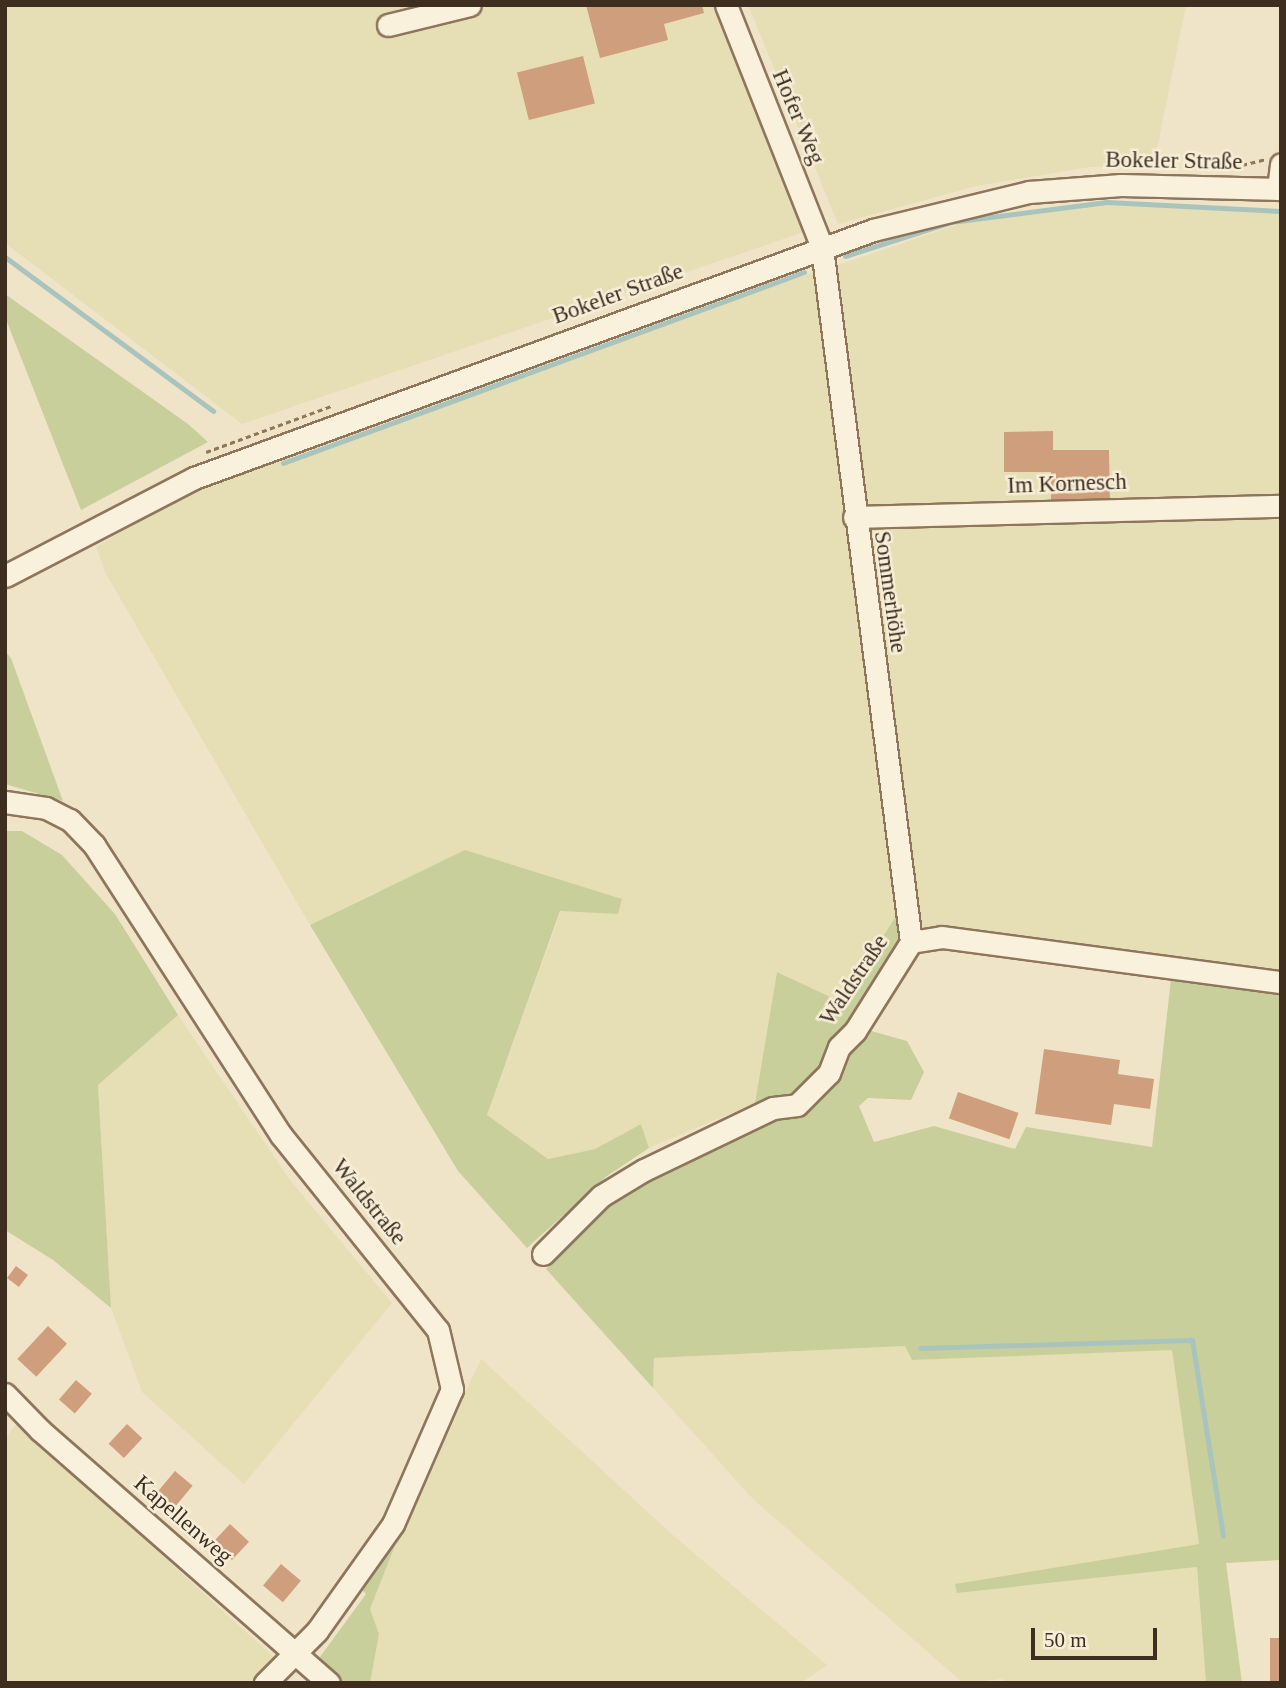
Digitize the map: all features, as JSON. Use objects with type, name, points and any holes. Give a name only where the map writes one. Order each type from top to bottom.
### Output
[{"type":"street","points":[[388,25],[470,5]]},
{"type":"street","name":"Hofer Weg","points":[[726,5],[822,248]]},
{"type":"street","points":[[1279,189],[1281,164]]},
{"type":"street","name":"Bokeler Straße","points":[[5,576],[194,478],[822,248],[933,213],[1029,192],[1121,185],[1279,189]]},
{"type":"street","name":"Sommerhöhe","points":[[822,248],[854,517],[911,942]]},
{"type":"street","name":"Im Kornesch","points":[[854,517],[1281,506]]},
{"type":"street","name":"Waldstraße","points":[[5,802],[58,814],[94,845],[281,1135],[438,1330],[452,1389],[393,1524],[317,1631],[265,1683]]},
{"type":"street","name":"Waldstraße","points":[[543,1254],[601,1196],[644,1170],[773,1108],[797,1105],[829,1073],[839,1047],[911,942],[942,937],[1281,982]]},
{"type":"street","name":"Kapellenweg","points":[[5,1394],[40,1430],[329,1683]]},
{"type":"shaded area","points":[[5,5],[719,5],[807,231],[242,424],[5,243]]},
{"type":"shaded area","points":[[748,5],[1186,5],[1154,164],[1090,167],[976,186],[838,224]]},
{"type":"shaded area","points":[[1102,204],[1281,213],[1281,499],[860,510],[832,267],[965,222]]},
{"type":"shaded area","points":[[817,271],[898,913],[841,1002],[777,972],[755,1103],[649,1148],[641,1124],[595,1149],[548,1159],[487,1115],[561,911],[618,913],[378,891],[310,925],[106,574],[96,547],[198,486]]},
{"type":"shaded area","points":[[1281,513],[1281,974],[918,933],[862,524]]},
{"type":"shaded area","points":[[178,1015],[290,1180],[392,1303],[244,1484],[142,1392],[111,1308],[98,1085]]},
{"type":"shaded area","points":[[906,1346],[912,1360],[1172,1349],[1199,1544],[955,1585],[958,1593],[1197,1567],[1206,1683],[1006,1683],[1002,1679],[963,1683],[753,1499],[653,1388],[654,1358]]},
{"type":"shaded area","points":[[481,1359],[675,1537],[827,1665],[801,1683],[370,1683],[379,1634],[370,1609],[404,1523]]},
{"type":"shaded area","points":[[17,1423],[278,1661],[255,1683],[5,1683],[5,1438]]},
{"type":"green space","points":[[5,294],[188,424],[208,442],[81,510],[5,317]]},
{"type":"green space","points":[[5,651],[11,658],[63,801],[5,784]]},
{"type":"green space","points":[[5,831],[22,831],[62,855],[115,914],[178,1015],[98,1085],[111,1308],[53,1260],[5,1230]]},
{"type":"green space","points":[[465,850],[622,899],[618,914],[560,911],[487,1115],[548,1159],[595,1149],[641,1124],[649,1148],[607,1176],[527,1248],[458,1171],[310,925]]},
{"type":"green space","points":[[898,913],[900,942],[823,1069],[793,1099],[755,1103],[777,972],[841,1002]]},
{"type":"green space","points":[[1171,979],[1281,994],[1281,1560],[1226,1563],[1242,1683],[1206,1683],[1197,1567],[957,1593],[955,1584],[1199,1544],[1172,1350],[912,1360],[905,1346],[654,1358],[653,1388],[546,1269],[613,1202],[666,1168],[773,1116],[864,1029],[907,1041],[924,1072],[911,1100],[868,1098],[859,1106],[874,1142],[934,1126],[1015,1149],[1026,1127],[1152,1147]]},
{"type":"green space","points":[[404,1523],[370,1609],[379,1634],[370,1683],[341,1683],[317,1661],[366,1594],[359,1587]]},
{"type":"building","points":[[586,5],[702,5],[704,13],[664,24],[668,40],[600,58]]},
{"type":"building","points":[[583,56],[595,104],[529,120],[517,72]]},
{"type":"building","points":[[1053,431],[1053,450],[1109,450],[1110,503],[1051,503],[1051,472],[1004,472],[1004,432]]},
{"type":"building","points":[[1044,1049],[1120,1060],[1118,1074],[1154,1079],[1150,1109],[1114,1104],[1111,1125],[1035,1114]]},
{"type":"building","points":[[958,1092],[1019,1113],[1009,1139],[949,1118]]},
{"type":"building","points":[[16,1266],[28,1275],[19,1287],[7,1278]]},
{"type":"building","points":[[48,1326],[67,1344],[36,1377],[17,1359]]},
{"type":"building","points":[[76,1380],[92,1394],[75,1413],[59,1400]]},
{"type":"building","points":[[127,1424],[142,1438],[124,1458],[109,1444]]},
{"type":"building","points":[[175,1471],[193,1486],[174,1508],[156,1493]]},
{"type":"building","points":[[230,1524],[249,1542],[232,1560],[213,1542]]},
{"type":"building","points":[[281,1564],[301,1581],[283,1602],[263,1585]]},
{"type":"building","points":[[1270,1638],[1281,1638],[1281,1683],[1270,1683]]},
{"type":"waterway","points":[[845,256],[951,222],[1107,202],[1281,211]]},
{"type":"waterway","points":[[5,257],[213,411]]},
{"type":"waterway","points":[[283,463],[804,272]]},
{"type":"waterway","points":[[920,1348],[1192,1340],[1223,1536]]}]
